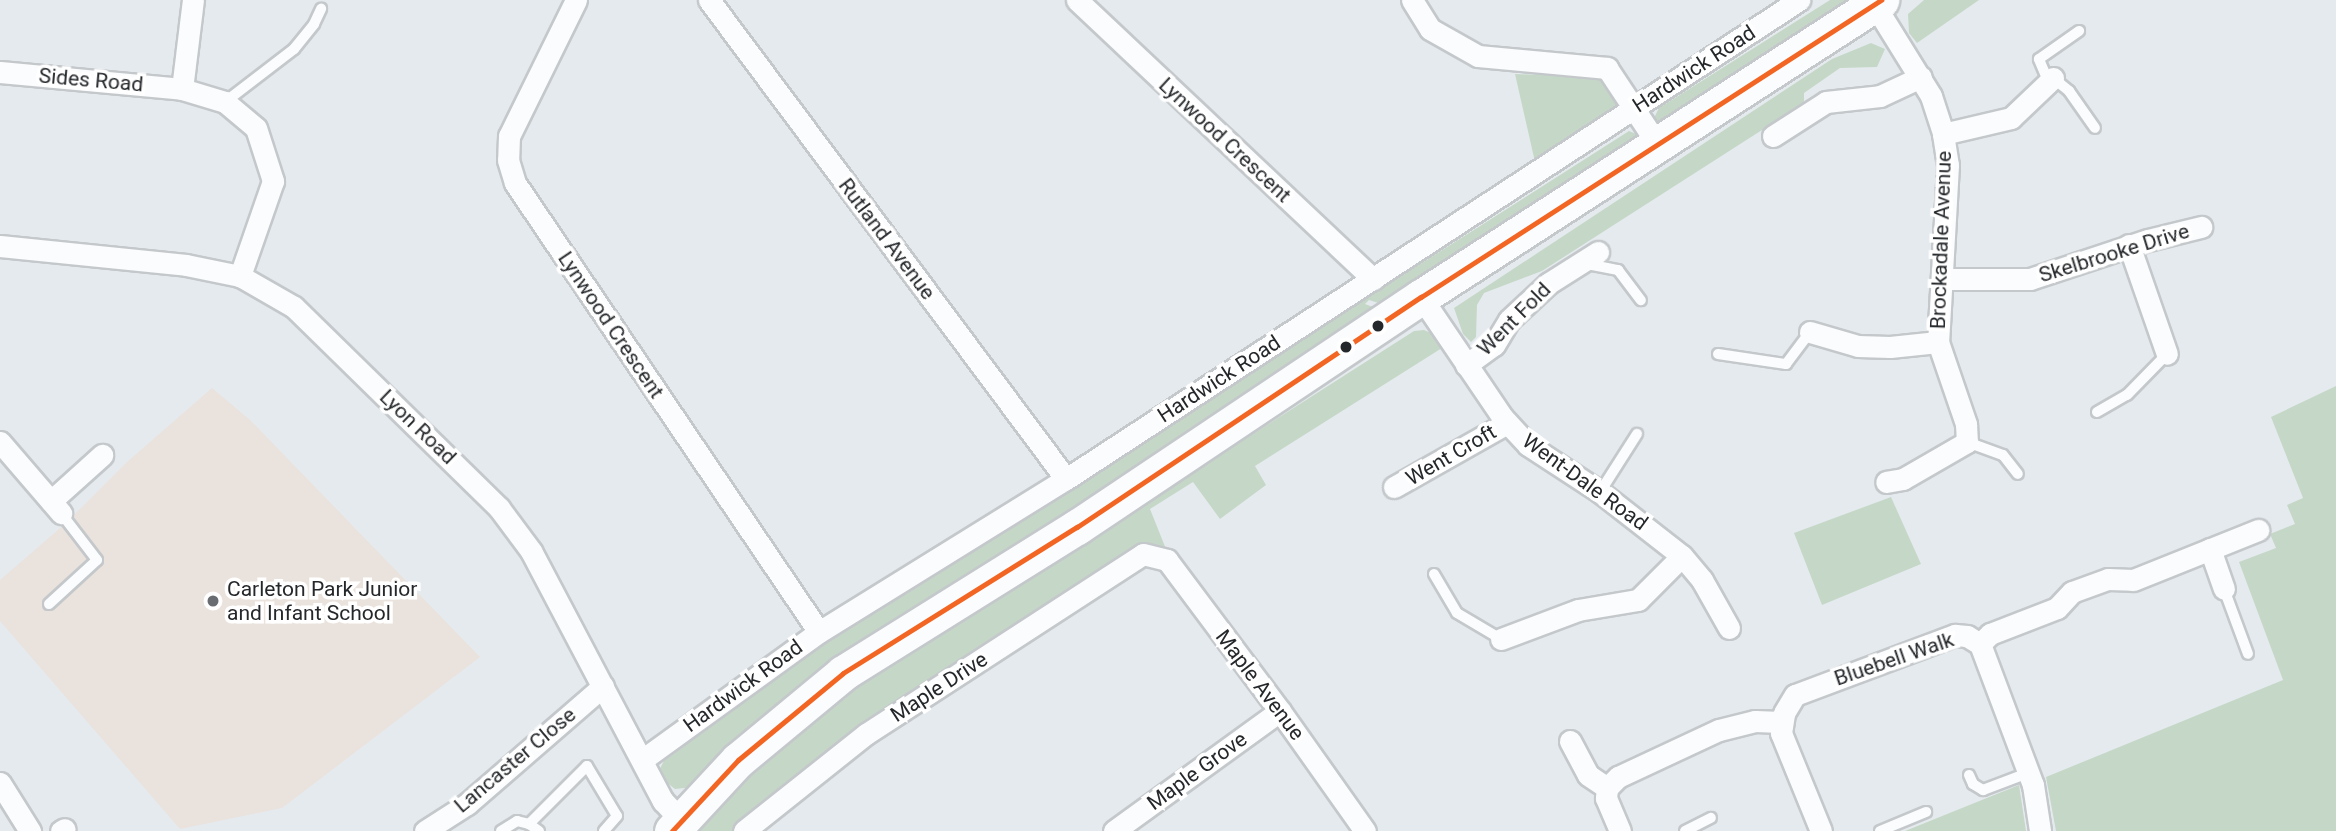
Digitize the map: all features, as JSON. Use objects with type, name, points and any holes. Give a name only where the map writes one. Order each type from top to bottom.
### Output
[{"type":"main road","name":"Hardwick Road","points":[[676,825],[738,760],[843,673],[886,643],[1077,527],[1422,298],[1877,2]]},
{"type":"street","points":[[182,89],[193,0]]},
{"type":"street","name":"Lynwood Crescent","points":[[576,0],[509,136],[508,160],[515,183],[819,632]]},
{"type":"street","name":"Rutland Avenue","points":[[709,0],[1066,479]]},
{"type":"street","name":"Lynwood Crescent","points":[[1077,0],[1373,279]]},
{"type":"street","points":[[1412,0],[1430,29],[1478,55],[1607,68],[1658,145]]},
{"type":"street","name":"Hardwick Road","points":[[642,760],[819,632],[1066,479],[1799,0]]},
{"type":"street","name":"Brockadale Avenue","points":[[1877,2],[1931,96],[1943,134],[1948,164],[1938,342],[1966,424],[1967,442]]},
{"type":"street","name":"Sides Road","points":[[0,72],[182,89],[225,102],[256,128],[273,181],[240,276]]},
{"type":"street","points":[[1773,136],[1826,102],[1881,96],[1921,77]]},
{"type":"street","points":[[1943,134],[2011,118],[2051,81]]},
{"type":"street","name":"Skelbrooke Drive","points":[[1942,278],[2030,279],[2129,245],[2202,227]]},
{"type":"street","points":[[2129,245],[2167,354]]},
{"type":"street","name":"Lyon Road","points":[[0,246],[187,265],[240,276],[294,307],[499,508],[531,551],[676,825]]},
{"type":"street","name":"Went Fold","points":[[1466,365],[1494,345],[1509,320],[1549,284],[1598,252]]},
{"type":"street","name":"Went-Dale Road","points":[[1422,298],[1507,422],[1528,445],[1600,492],[1682,556],[1702,580],[1729,628]]},
{"type":"street","points":[[1810,332],[1858,346],[1890,347],[1938,342]]},
{"type":"street","name":"Went Croft","points":[[1394,487],[1507,422]]},
{"type":"street","points":[[0,442],[56,507],[102,455]]},
{"type":"street","points":[[1886,482],[1903,480],[1967,442]]},
{"type":"street","name":"Bluebell Walk","points":[[1781,722],[1796,695],[1955,635],[1967,636],[1980,644],[1990,634],[2057,608],[2072,592],[2108,579],[2133,580],[2258,530]]},
{"type":"street","points":[[2210,549],[2224,589]]},
{"type":"street","name":"Maple Avenue","points":[[1143,554],[1167,560],[1280,711],[1365,831]]},
{"type":"street","name":"Maple Drive","points":[[744,831],[866,734],[1143,554]]},
{"type":"street","points":[[1501,639],[1578,610],[1638,600],[1682,556]]},
{"type":"street","points":[[1980,644],[2028,773],[2040,831]]},
{"type":"street","name":"Lancaster Close","points":[[425,831],[467,804],[603,686]]},
{"type":"street","name":"Maple Grove","points":[[1114,831],[1280,711]]},
{"type":"street","points":[[1620,831],[1606,798],[1607,788],[1618,776],[1718,730],[1755,721],[1781,722],[1781,733],[1821,831]]},
{"type":"street","points":[[1570,741],[1588,775],[1607,788]]},
{"type":"street","points":[[0,783],[30,831]]},
{"type":"lane","points":[[225,102],[294,49],[314,24],[321,9]]},
{"type":"lane","points":[[2079,31],[2039,59],[2051,81],[2069,91],[2095,128]]},
{"type":"lane","points":[[1579,262],[1618,270],[1641,300]]},
{"type":"lane","points":[[1718,354],[1786,364],[1810,332]]},
{"type":"lane","points":[[2097,412],[2127,395],[2167,354]]},
{"type":"lane","points":[[1600,492],[1637,433]]},
{"type":"lane","points":[[1967,442],[2003,455],[2018,474]]},
{"type":"lane","points":[[48,604],[97,560],[56,507]]},
{"type":"lane","points":[[1434,574],[1457,613],[1501,639]]},
{"type":"lane","points":[[2224,589],[2248,654]]},
{"type":"lane","points":[[529,824],[587,766],[617,817],[604,831]]},
{"type":"lane","points":[[1969,775],[1973,784],[1983,790],[2028,773]]},
{"type":"lane","points":[[1880,831],[1926,812]]},
{"type":"lane","points":[[1685,831],[1711,818]]},
{"type":"lane","points":[[501,831],[517,821],[529,824],[539,831]]},
{"type":"shaded area","name":"Carleton Park Junior and Infant School","points":[[212,388],[250,420],[480,657],[282,808],[180,829],[0,621],[0,580],[67,522],[127,462]]},
{"type":"green space","points":[[1830,0],[1863,0],[1665,128],[1656,124],[1654,118],[1659,108]]},
{"type":"green space","points":[[1924,0],[1979,0],[1917,43],[1909,33],[1908,14]]},
{"type":"green space","points":[[1871,43],[1885,49],[1877,67],[1840,68],[1804,93],[1804,103],[1542,271],[1484,293],[1477,305],[1476,337],[1471,342],[1463,334],[1454,308],[1832,59]]},
{"type":"green space","points":[[1515,74],[1598,77],[1607,82],[1618,110],[1535,162]]},
{"type":"green space","points":[[1629,131],[1641,136],[1385,305],[1369,300],[1365,304],[1381,310],[694,787],[675,789],[661,778],[658,772],[664,761],[813,651]]},
{"type":"green space","points":[[1424,330],[1431,333],[1442,348],[1255,466],[1266,485],[1220,519],[1193,482],[1150,509],[1166,549],[1156,548],[739,831],[692,831],[737,779],[822,705],[925,637],[1148,501],[1414,331]]},
{"type":"green space","points":[[2336,386],[2336,831],[2056,831],[2046,777],[2283,680],[2239,562],[2276,548],[2270,534],[2295,524],[2287,505],[2303,498],[2271,417]]},
{"type":"green space","points":[[1891,497],[1921,564],[1822,605],[1794,533]]},
{"type":"green space","points":[[2019,785],[2026,831],[1905,831]]},
{"type":"transit line","points":[[672,831],[738,760],[843,673],[1077,527],[1421,297],[1881,0]]},
{"type":"place","name":"Carleton Park Junior and Infant School","points":[[213,601]]}]
